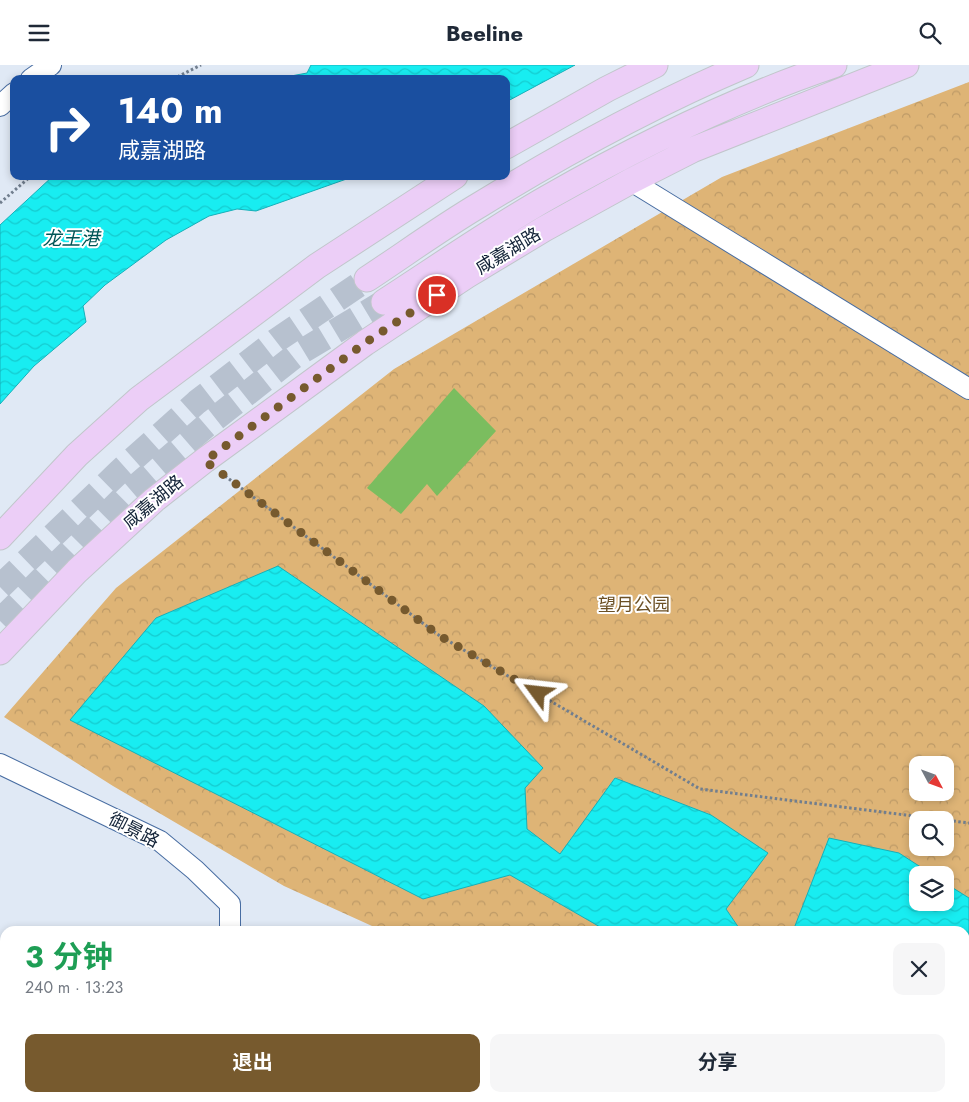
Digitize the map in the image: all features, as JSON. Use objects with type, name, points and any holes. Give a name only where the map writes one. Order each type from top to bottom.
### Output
[{"type":"main road","points":[[510,144],[607,89],[655,65]]},
{"type":"main road","points":[[367,279],[480,204],[639,114],[746,65]]},
{"type":"main road","points":[[384,302],[546,199],[612,162],[750,97],[834,65]]},
{"type":"main road","name":"咸嘉湖路","points":[[0,653],[77,571],[117,532],[154,500],[365,343],[466,276],[544,229],[631,181],[692,151],[906,65]]},
{"type":"main road","points":[[0,537],[77,455],[139,399],[317,266],[449,180]]},
{"type":"street","points":[[37,75],[51,65]]},
{"type":"street","points":[[0,106],[10,97]]},
{"type":"street","points":[[631,181],[969,389]]},
{"type":"street","name":"御景路","points":[[0,764],[160,841],[230,904],[230,926]]},
{"type":"path","points":[[181,75],[201,65]]},
{"type":"path","points":[[0,203],[26,180]]},
{"type":"path","points":[[205,461],[440,636],[700,789],[969,823]]},
{"type":"green space","name":"望月公园","points":[[969,82],[969,926],[372,926],[284,886],[113,786],[4,717],[116,588],[394,369],[722,177]]},
{"type":"water","points":[[311,65],[575,65],[510,100],[510,75],[296,75],[307,73]]},
{"type":"water","name":"龙王港","points":[[49,180],[344,180],[256,211],[237,209],[209,216],[166,240],[105,285],[83,306],[86,322],[34,366],[0,404],[0,225]]},
{"type":"water","points":[[278,566],[484,706],[543,768],[525,788],[527,829],[560,854],[615,778],[711,815],[768,853],[726,909],[738,926],[598,926],[510,875],[423,899],[70,720],[156,618]]},
{"type":"water","points":[[829,838],[899,853],[919,866],[909,866],[909,911],[954,911],[954,889],[969,898],[969,926],[795,926]]},
{"type":"building","points":[[454,388],[496,431],[437,496],[427,484],[401,514],[367,488]]},
{"type":"tunnel","points":[[0,587],[120,471],[197,402],[277,340],[367,279]]},
{"type":"tunnel","points":[[0,621],[127,494],[207,425],[296,355],[384,302]]},
{"type":"route","points":[[437,295],[365,343],[205,461],[440,636],[538,693]]}]
